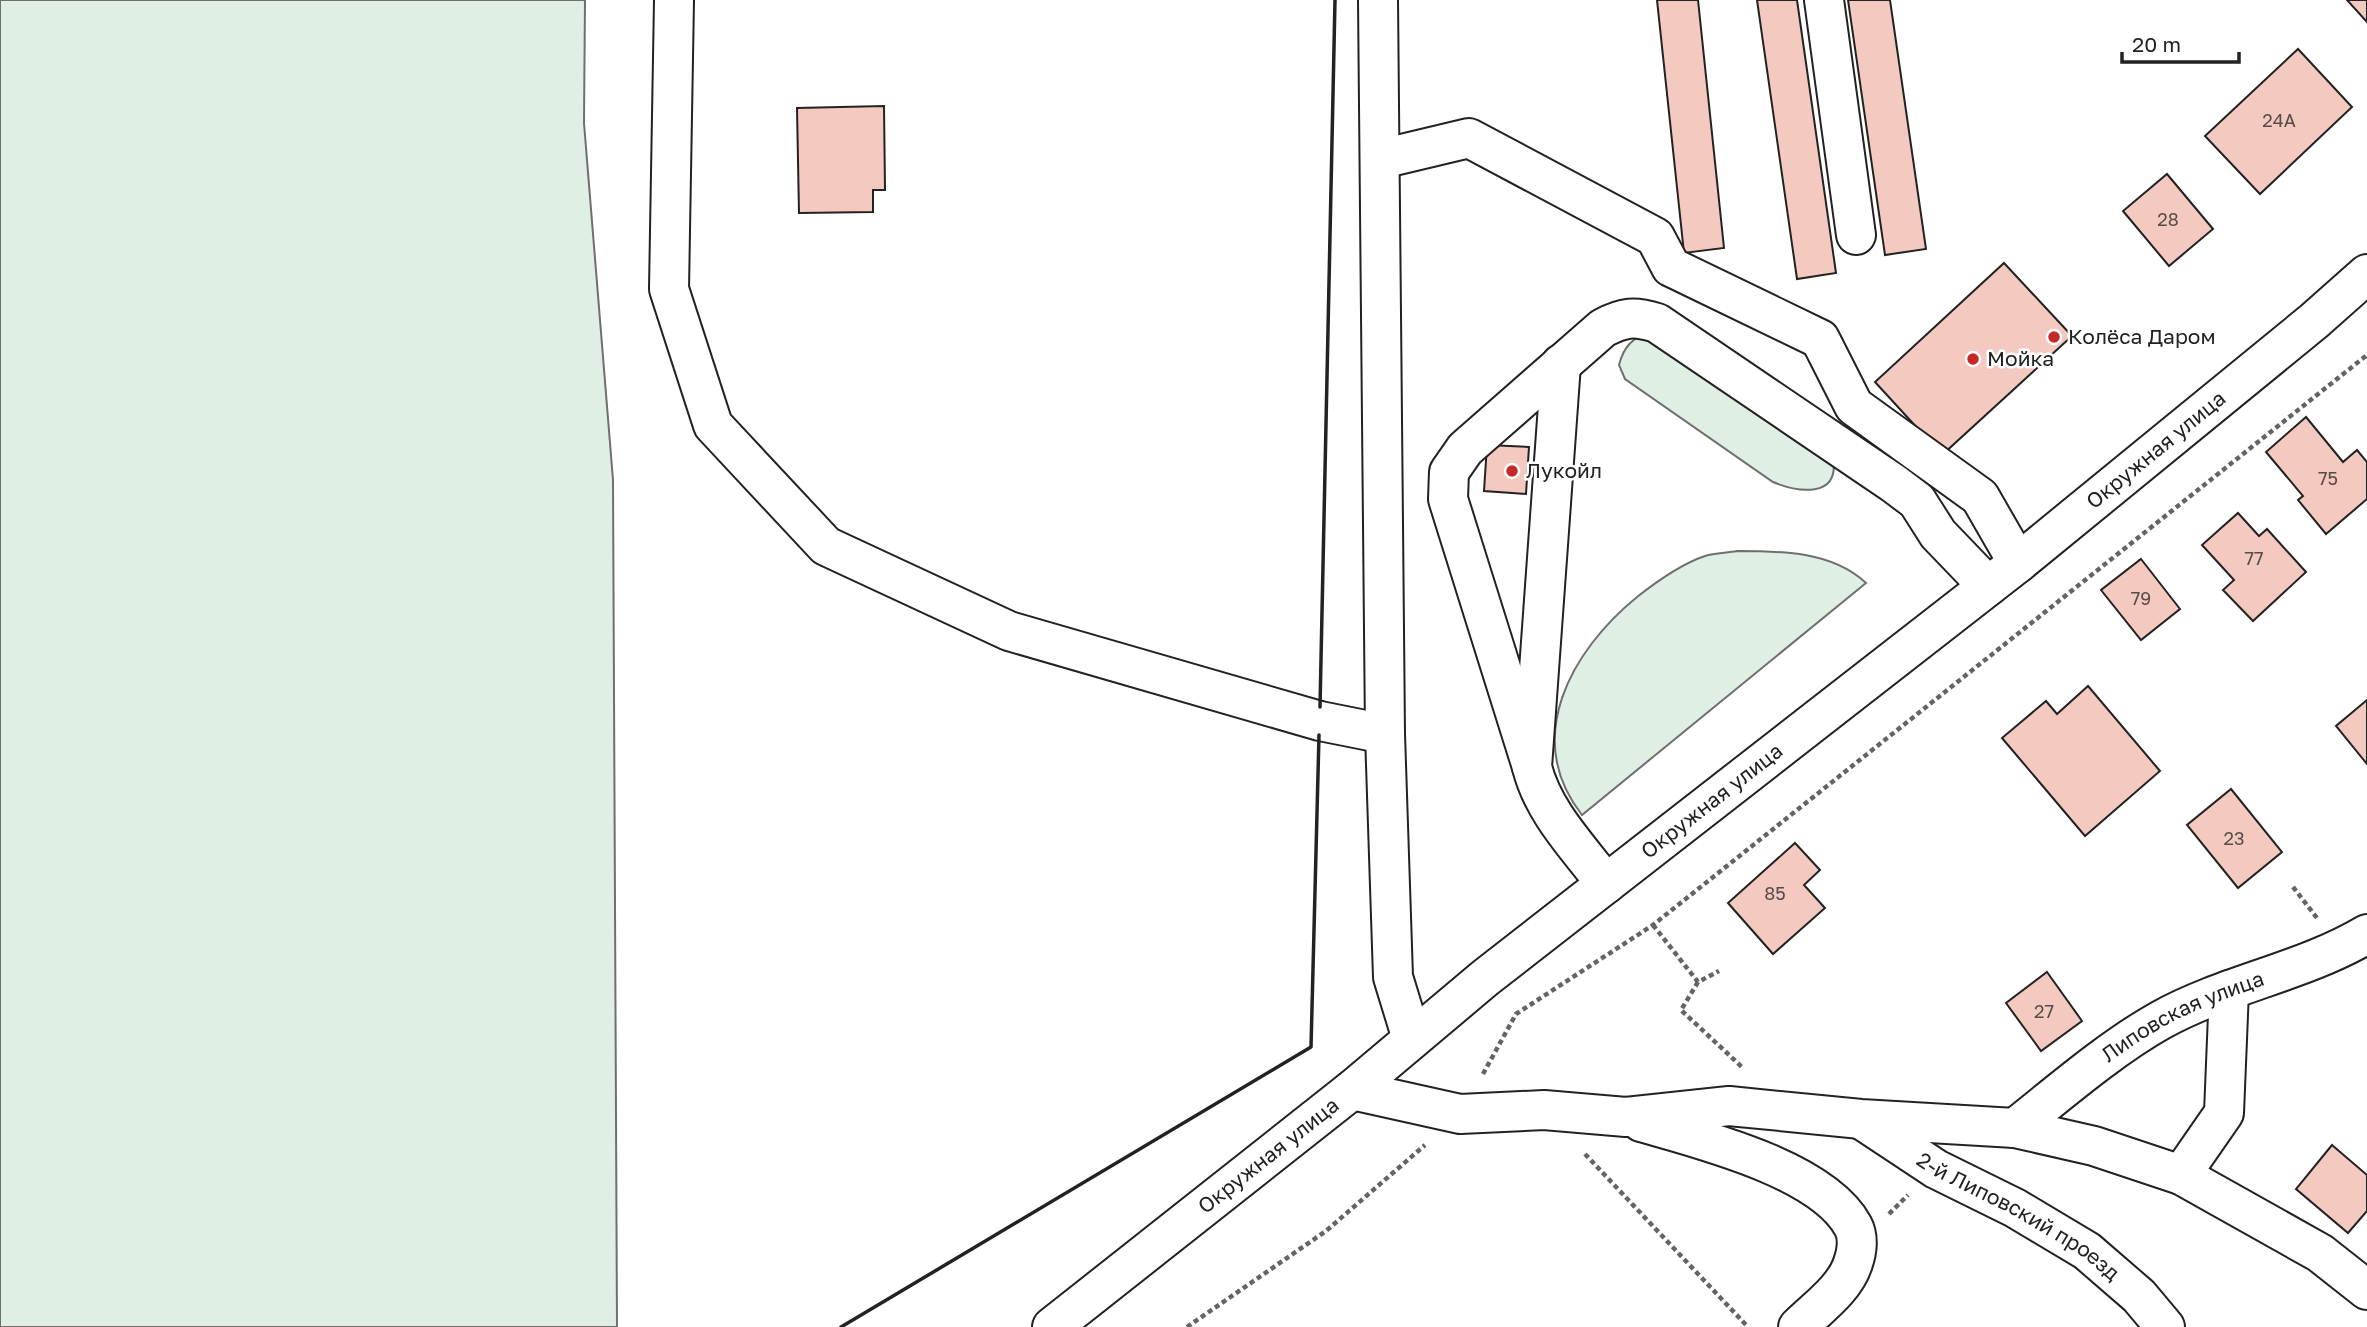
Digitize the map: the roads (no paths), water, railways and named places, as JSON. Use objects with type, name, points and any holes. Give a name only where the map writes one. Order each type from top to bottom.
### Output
[{"type":"street","points":[[674,0],[668,289],[713,425],[826,546],[1009,631],[1320,721],[1385,734]]},
{"type":"street","points":[[1378,0],[1385,734],[1393,977],[1412,1039]]},
{"type":"street","points":[[1824,0],[1856,235]]},
{"type":"street","points":[[1381,159],[1469,138],[1656,237],[1671,267],[1820,339],[1854,406],[1980,497],[2018,563]]},
{"type":"street","name":"Окружная улица","points":[[1052,1327],[1352,1090],[1485,978],[2018,563],[2314,321],[2367,274]]},
{"type":"street","points":[[1606,884],[1545,803],[1537,787],[1448,499],[1446,485],[1449,472],[1465,449],[1603,328],[1620,319],[1639,318],[1657,323],[1917,501],[1938,534],[1988,586]]},
{"type":"street","points":[[1532,767],[1561,364]]},
{"type":"street","name":"Липовская улица","points":[[2015,1128],[2090,1069],[2161,1020],[2229,990],[2341,949],[2367,934]]},
{"type":"street","points":[[2181,1175],[2224,1113],[2229,990]]},
{"type":"street","points":[[1352,1090],[1461,1114],[1544,1110],[1626,1117],[1729,1106],[1861,1119],[2015,1128],[2094,1146],[2181,1175],[2320,1253],[2367,1290]]},
{"type":"street","points":[[1626,1117],[1729,1148],[1803,1180],[1835,1204],[1854,1227],[1857,1245],[1853,1265],[1839,1286],[1798,1327]]},
{"type":"street","name":"2-й Липовский проезд","points":[[1861,1119],[1936,1169],[2015,1208],[2087,1251],[2139,1296],[2165,1327]]},
{"type":"place","name":"Колёса Даром","points":[[2054,337]]},
{"type":"place","name":"Мойка","points":[[1973,359]]},
{"type":"place","name":"Лукойл","points":[[1512,471]]}]
